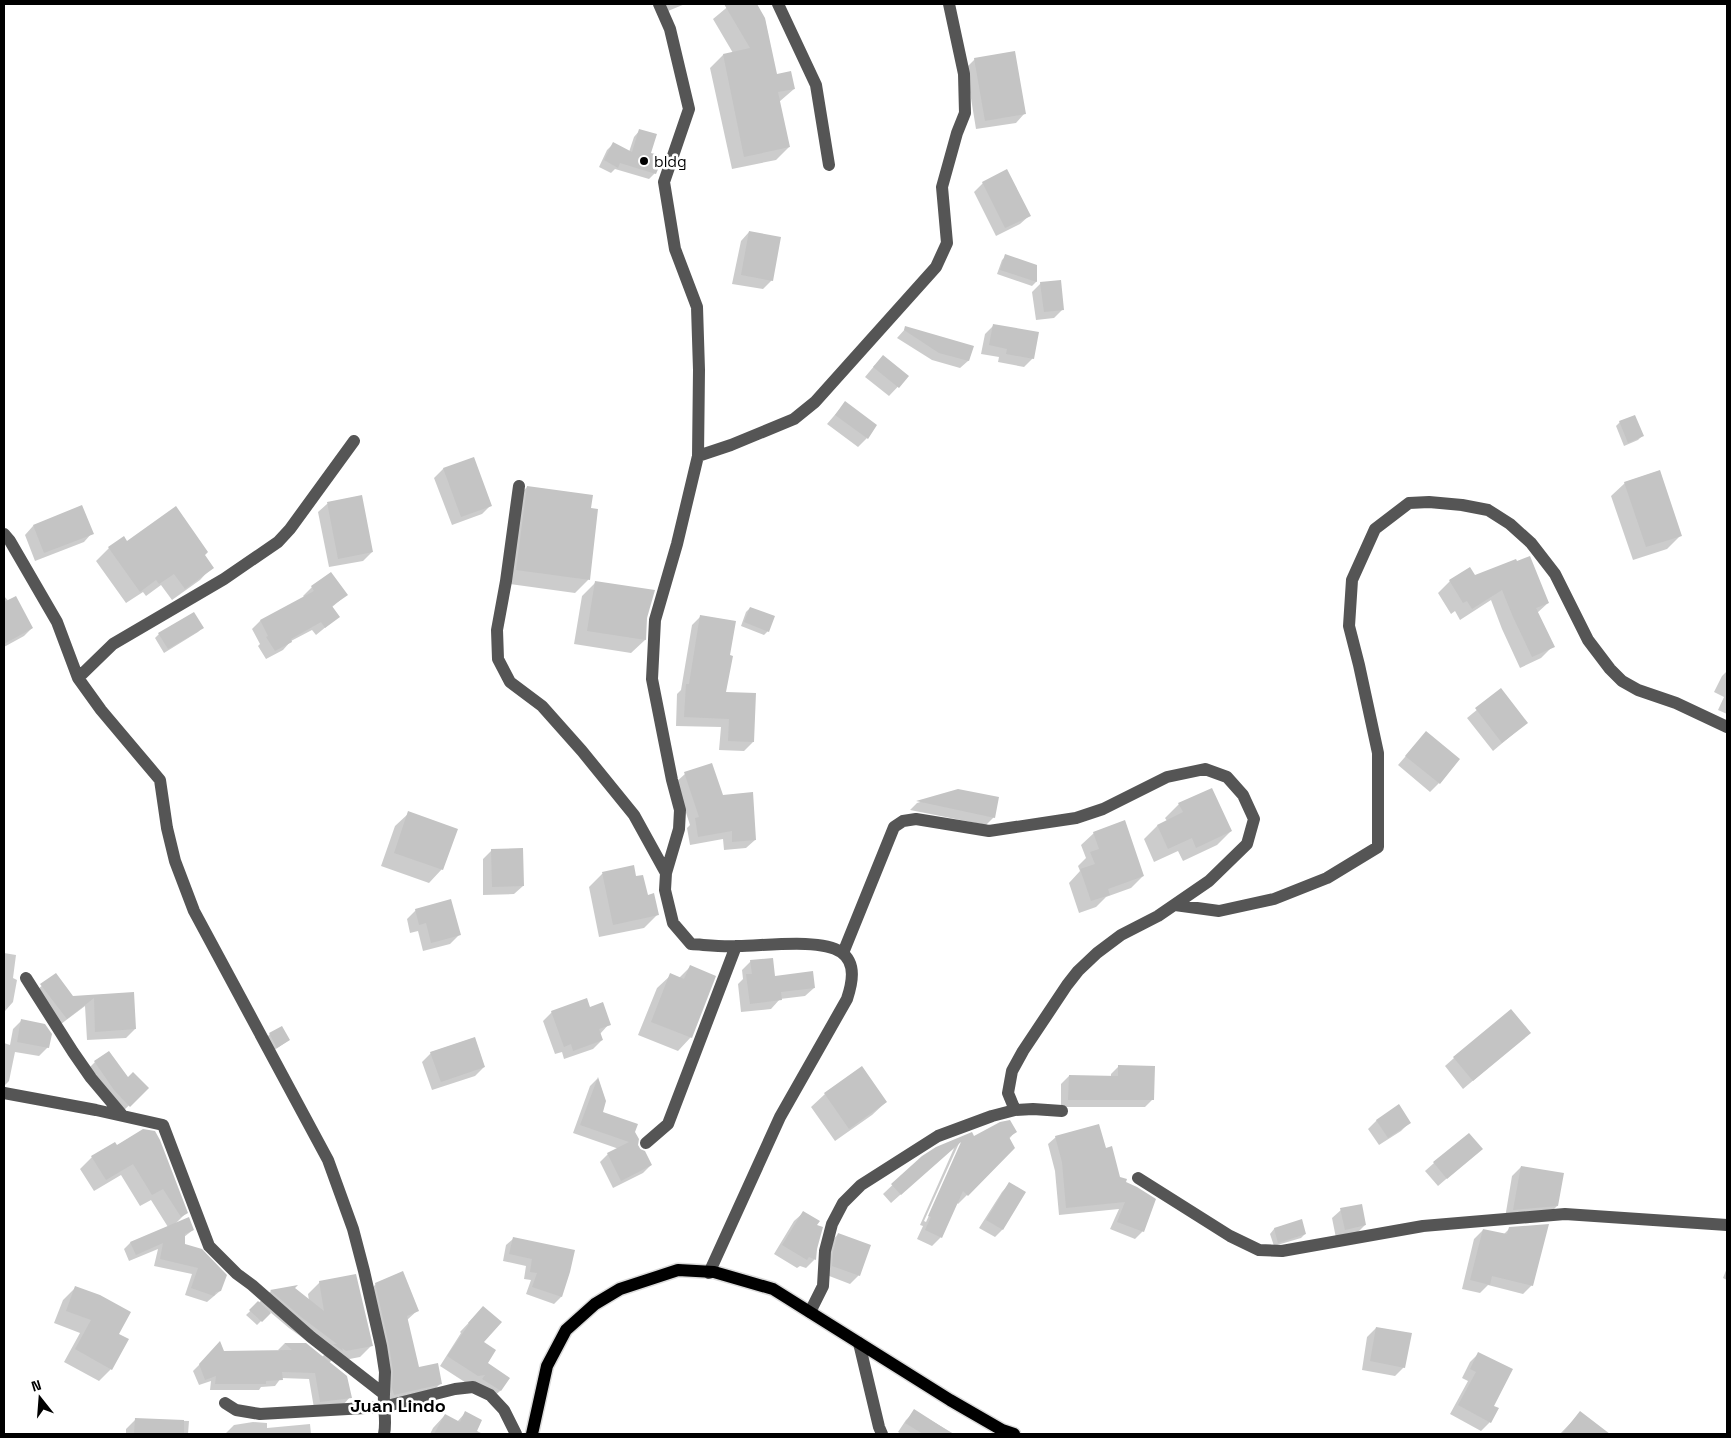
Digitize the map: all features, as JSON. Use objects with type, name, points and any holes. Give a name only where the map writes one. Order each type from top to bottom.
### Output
[{"type":"main road","points":[[532,1434],[547,1366],[566,1330],[595,1304],[620,1289],[678,1270],[714,1272],[773,1289],[950,1400],[1002,1430],[1014,1434]]},
{"type":"street","points":[[659,4],[670,30],[689,109],[664,182],[675,249],[697,307],[699,370],[698,456],[677,544],[655,620],[652,679],[672,780],[680,810],[679,829],[666,873],[665,890],[673,922],[691,944],[828,946],[843,953],[852,966],[852,984],[847,998],[780,1117],[709,1273]]},
{"type":"street","points":[[778,4],[816,85],[829,165]]},
{"type":"street","points":[[698,456],[731,445],[794,419],[815,402],[936,267],[947,243],[942,187],[957,133],[965,113],[964,74],[949,4]]},
{"type":"street","points":[[78,678],[113,644],[224,579],[278,542],[290,529],[354,440]]},
{"type":"street","points":[[519,486],[497,630],[498,659],[510,682],[542,706],[634,815],[666,873]]},
{"type":"street","points":[[1176,905],[1218,911],[1274,899],[1327,878],[1378,848],[1378,753],[1349,626],[1352,580],[1375,529],[1409,503],[1429,502],[1488,510],[1510,524],[1532,544],[1555,574],[1588,640],[1610,669],[1622,681],[1638,690],[1676,703],[1727,727]]},
{"type":"street","points":[[4,534],[10,541],[57,622],[78,678],[101,710],[160,780],[167,828],[175,861],[194,911],[328,1160],[353,1229],[381,1346],[385,1372],[383,1407],[386,1427],[384,1434]]},
{"type":"street","points":[[843,953],[894,827],[903,821],[916,819],[989,831],[1076,818],[1103,809],[1166,778],[1205,769],[1227,778],[1243,795],[1254,818],[1247,844],[1209,881],[1176,905],[1121,935],[1097,953],[1078,971],[1023,1050],[1012,1071],[1008,1093],[1015,1110]]},
{"type":"street","points":[[646,1143],[668,1124],[736,946]]},
{"type":"street","points":[[26,978],[91,1078],[123,1116]]},
{"type":"street","points":[[4,1093],[163,1125],[209,1246],[237,1274],[384,1394]]},
{"type":"street","points":[[810,1312],[823,1286],[825,1251],[832,1224],[842,1204],[861,1185],[938,1136],[992,1116],[1015,1110],[1062,1111]]},
{"type":"street","points":[[1138,1178],[1230,1236],[1259,1250],[1282,1251],[1423,1226],[1565,1214],[1727,1225]]},
{"type":"street","points":[[860,1343],[882,1434]]},
{"type":"street","points":[[225,1403],[236,1410],[260,1414],[383,1407],[455,1389],[473,1387],[490,1395],[504,1410],[516,1434]]},
{"type":"building","points":[[724,4],[757,4],[765,18],[777,74],[791,71],[795,89],[778,92],[790,147],[744,157],[723,54],[750,48]]},
{"type":"building","points":[[1015,51],[1026,114],[985,121],[974,58]]},
{"type":"building","points":[[639,129],[657,134],[651,153],[659,155],[657,165],[659,167],[656,174],[620,163],[618,168],[604,160],[613,142],[632,152]]},
{"type":"building","points":[[1007,169],[1031,216],[1005,228],[982,182]]},
{"type":"building","points":[[749,231],[781,237],[773,281],[741,275]]},
{"type":"building","points":[[1005,254],[1037,265],[1037,282],[1000,270]]},
{"type":"building","points":[[1061,280],[1064,310],[1044,312],[1040,282]]},
{"type":"building","points":[[993,324],[1039,332],[1034,359],[1006,354],[1007,349],[989,345]]},
{"type":"building","points":[[905,326],[974,346],[969,361],[939,353],[904,330]]},
{"type":"building","points":[[883,355],[909,376],[899,388],[873,367]]},
{"type":"building","points":[[845,401],[877,425],[868,439],[835,415]]},
{"type":"building","points":[[1635,415],[1644,436],[1628,443],[1619,421]]},
{"type":"building","points":[[474,457],[492,506],[461,517],[443,468]]},
{"type":"building","points":[[1660,470],[1682,536],[1646,547],[1624,482]]},
{"type":"building","points":[[527,486],[593,495],[591,508],[598,509],[590,580],[516,570]]},
{"type":"building","points":[[362,495],[373,552],[338,559],[327,502]]},
{"type":"building","points":[[82,505],[94,534],[44,553],[33,525]]},
{"type":"building","points":[[176,506],[208,552],[205,555],[214,568],[185,589],[174,574],[159,584],[156,580],[140,592],[108,547],[124,536],[127,541]]},
{"type":"building","points":[[1530,556],[1549,603],[1536,608],[1555,647],[1532,657],[1502,590],[1472,609],[1467,601],[1463,603],[1449,580],[1470,567],[1475,575],[1516,559],[1517,561]]},
{"type":"building","points":[[331,572],[348,595],[332,606],[340,617],[325,628],[321,622],[291,639],[292,642],[275,651],[266,637],[268,636],[260,620],[314,591],[311,586]]},
{"type":"building","points":[[595,581],[655,590],[647,618],[646,640],[587,631]]},
{"type":"building","points":[[16,596],[33,628],[4,644],[4,602]]},
{"type":"building","points":[[750,607],[775,616],[769,632],[744,622]]},
{"type":"building","points":[[194,612],[204,628],[168,649],[158,633]]},
{"type":"building","points":[[700,615],[736,621],[730,655],[733,656],[726,692],[756,693],[754,742],[728,741],[729,719],[684,717],[686,684],[689,684]]},
{"type":"building","points":[[1501,688],[1528,723],[1502,743],[1475,708]]},
{"type":"building","points":[[1426,731],[1460,759],[1440,784],[1405,756]]},
{"type":"building","points":[[712,763],[723,795],[753,792],[756,840],[732,842],[732,831],[698,837],[695,818],[699,817],[684,772]]},
{"type":"building","points":[[1212,788],[1232,831],[1196,848],[1192,838],[1168,849],[1157,825],[1183,812],[1178,803]]},
{"type":"building","points":[[958,789],[999,797],[995,818],[916,801]]},
{"type":"building","points":[[408,811],[458,829],[443,870],[394,853]]},
{"type":"building","points":[[1125,820],[1144,876],[1108,889],[1110,895],[1091,901],[1080,869],[1095,864],[1090,852],[1099,849],[1093,832]]},
{"type":"building","points":[[523,848],[524,886],[492,887],[491,849]]},
{"type":"building","points":[[634,865],[636,876],[643,875],[648,895],[654,893],[659,915],[613,925],[602,872]]},
{"type":"building","points":[[451,899],[461,935],[431,943],[426,923],[419,925],[415,909]]},
{"type":"building","points":[[773,958],[775,976],[813,971],[815,988],[781,992],[782,1000],[750,1004],[746,974],[752,974],[750,960]]},
{"type":"building","points":[[690,965],[716,976],[692,1038],[651,1022],[670,973],[684,979]]},
{"type":"building","points":[[56,973],[73,996],[134,992],[136,1029],[95,1032],[94,998],[67,1019],[40,984]]},
{"type":"building","points":[[587,998],[590,1007],[603,1002],[611,1025],[599,1029],[603,1040],[573,1051],[571,1044],[564,1047],[551,1011]]},
{"type":"building","points":[[1511,1009],[1531,1033],[1473,1081],[1453,1057]]},
{"type":"building","points":[[21,1019],[45,1024],[52,1034],[49,1048],[17,1042]]},
{"type":"building","points":[[282,1026],[290,1040],[277,1048],[269,1033]]},
{"type":"building","points":[[475,1037],[485,1067],[441,1082],[430,1052]]},
{"type":"building","points":[[109,1051],[128,1077],[133,1072],[149,1088],[130,1107],[114,1090],[94,1061]]},
{"type":"building","points":[[1118,1065],[1155,1066],[1154,1100],[1068,1100],[1069,1075],[1118,1076]]},
{"type":"building","points":[[862,1066],[887,1102],[849,1129],[824,1093]]},
{"type":"building","points":[[598,1077],[606,1101],[603,1112],[638,1124],[635,1132],[639,1139],[638,1145],[640,1149],[645,1151],[652,1165],[621,1181],[607,1153],[629,1142],[580,1125]]},
{"type":"building","points":[[1399,1104],[1411,1123],[1388,1138],[1376,1120]]},
{"type":"building","points":[[1010,1120],[1017,1132],[1009,1137],[1015,1148],[968,1196],[963,1191],[942,1238],[925,1230],[931,1217],[928,1216],[961,1142],[901,1195],[891,1184],[922,1156],[936,1147],[972,1132],[974,1136],[1000,1122]]},
{"type":"building","points":[[1099,1124],[1106,1148],[1112,1146],[1120,1177],[1127,1179],[1126,1182],[1156,1199],[1144,1232],[1117,1222],[1125,1202],[1066,1208],[1062,1162],[1055,1136]]},
{"type":"building","points":[[143,1129],[155,1131],[160,1140],[188,1213],[181,1217],[163,1189],[152,1195],[133,1164],[106,1180],[91,1156],[115,1142],[117,1145]]},
{"type":"building","points":[[1469,1133],[1483,1149],[1447,1179],[1433,1162]]},
{"type":"building","points":[[1521,1166],[1564,1173],[1558,1206],[1513,1210]]},
{"type":"building","points":[[1009,1182],[1026,1192],[1003,1230],[986,1220]]},
{"type":"building","points":[[1362,1204],[1366,1225],[1345,1230],[1340,1208]]},
{"type":"building","points":[[803,1211],[820,1221],[817,1225],[823,1227],[816,1260],[809,1257],[807,1260],[782,1245]]},
{"type":"building","points":[[189,1217],[194,1230],[185,1234],[185,1244],[202,1249],[227,1275],[221,1291],[216,1292],[214,1296],[191,1288],[198,1268],[160,1259],[163,1243],[136,1255],[130,1242]]},
{"type":"building","points":[[1302,1219],[1306,1234],[1278,1243],[1274,1228]]},
{"type":"building","points":[[1549,1224],[1533,1286],[1492,1276],[1490,1285],[1470,1280],[1483,1229],[1507,1234],[1509,1227]]},
{"type":"building","points":[[838,1233],[871,1245],[860,1276],[832,1266],[833,1252]]},
{"type":"building","points":[[513,1237],[575,1250],[562,1297],[532,1287],[537,1273],[530,1272],[532,1259],[509,1254]]},
{"type":"building","points":[[403,1271],[419,1311],[407,1316],[419,1367],[438,1363],[442,1384],[394,1395],[389,1345],[375,1283]]},
{"type":"building","points":[[356,1274],[373,1346],[346,1351],[342,1348],[343,1351],[333,1344],[337,1344],[301,1317],[270,1290],[298,1285],[295,1288],[324,1311],[319,1281]]},
{"type":"building","points":[[75,1286],[100,1295],[131,1312],[119,1334],[129,1339],[112,1370],[75,1349],[91,1320],[66,1311]]},
{"type":"building","points":[[258,1301],[271,1313],[262,1322],[249,1310]]},
{"type":"building","points":[[483,1306],[502,1322],[484,1342],[496,1350],[488,1363],[510,1378],[501,1391],[482,1379],[485,1375],[478,1376],[447,1356],[468,1323]]},
{"type":"building","points":[[1376,1327],[1412,1333],[1405,1368],[1370,1361]]},
{"type":"building","points":[[220,1341],[224,1351],[292,1350],[284,1343],[306,1343],[347,1376],[352,1398],[320,1402],[315,1373],[282,1372],[283,1380],[266,1381],[266,1384],[215,1384],[216,1376],[205,1380],[199,1364]]},
{"type":"building","points":[[1478,1352],[1513,1369],[1494,1406],[1499,1408],[1491,1423],[1458,1405],[1476,1372],[1470,1369]]},
{"type":"building","points":[[914,1409],[953,1434],[923,1434],[905,1423]]},
{"type":"building","points":[[465,1411],[482,1420],[477,1431],[483,1434],[434,1434],[445,1414],[460,1422]]},
{"type":"building","points":[[1580,1411],[1610,1434],[1562,1434]]},
{"type":"building","points":[[135,1418],[184,1420],[184,1434],[134,1434]]},
{"type":"place","name":"bldg","points":[[644,161]]},
{"type":"district","name":"Juan Lindo","points":[[398,1405]]}]
